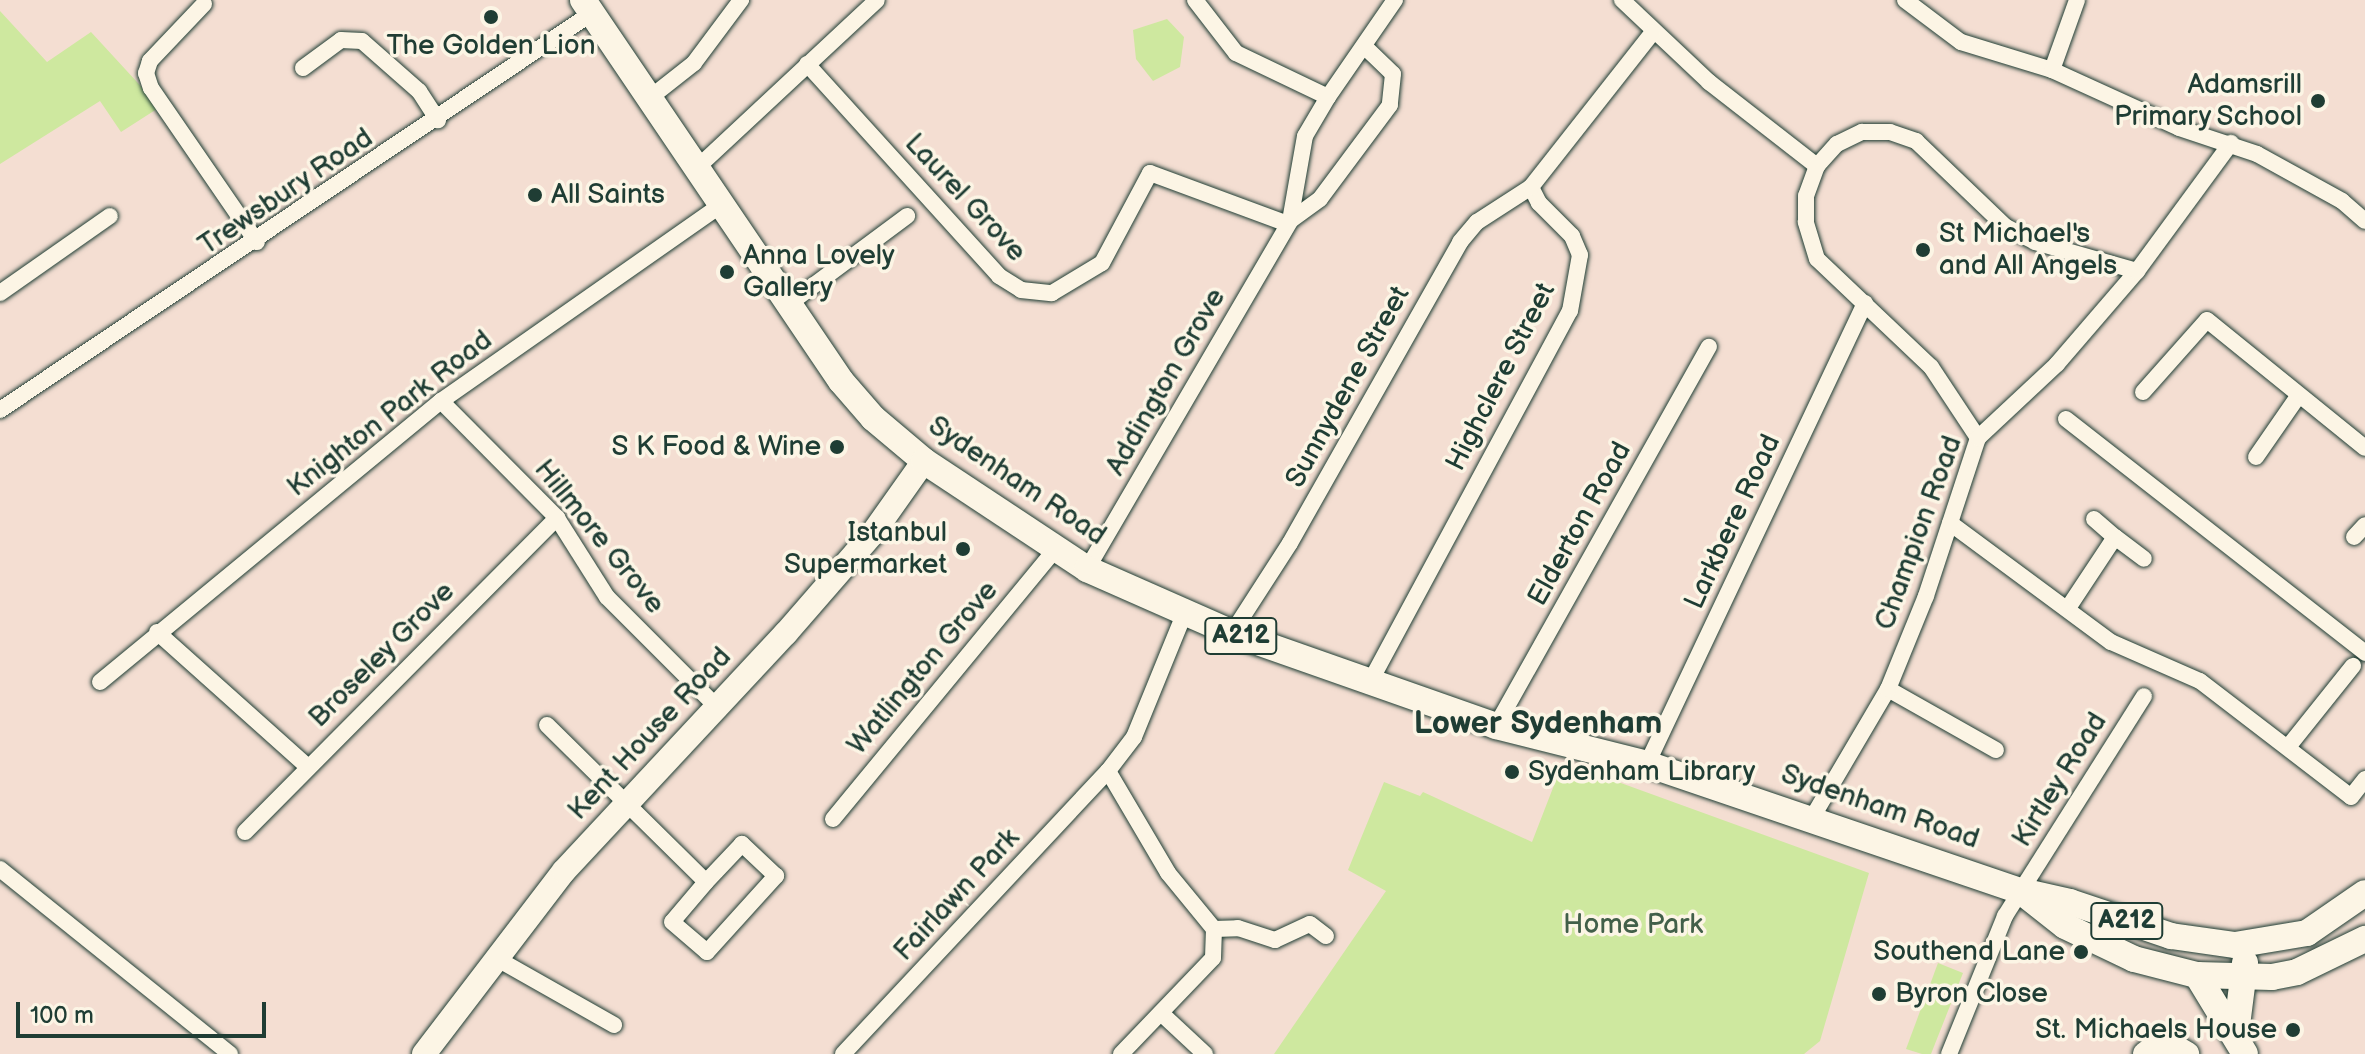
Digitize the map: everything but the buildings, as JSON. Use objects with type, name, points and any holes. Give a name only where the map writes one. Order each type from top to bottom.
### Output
[{"type":"main road","name":"Sydenham Road","points":[[588,7],[857,399],[924,461],[1054,551],[1087,569],[1232,633],[1496,726],[1647,764],[2021,891],[2070,902],[2171,936],[2243,945]]},
{"type":"main road","name":"Sydenham Road","points":[[2021,891],[2065,926],[2134,959],[2197,975],[2242,977],[2297,972],[2365,939]]},
{"type":"main road","name":"A212","points":[[2243,945],[2307,933],[2365,893]]},
{"type":"main road","points":[[2307,933],[2365,939]]},
{"type":"main road","points":[[2241,1044],[2243,945]]},
{"type":"main road","points":[[2197,975],[2241,1044]]},
{"type":"street","points":[[651,97],[694,63],[741,0]]},
{"type":"street","points":[[699,166],[877,0]]},
{"type":"street","points":[[1195,0],[1236,53],[1328,97]]},
{"type":"street","points":[[1364,46],[1395,0]]},
{"type":"street","points":[[1622,0],[1652,33],[1817,166]]},
{"type":"street","points":[[1905,0],[1961,42],[2052,70],[2179,128],[2231,143],[2296,173],[2365,221]]},
{"type":"street","points":[[2052,70],[2077,0]]},
{"type":"street","points":[[204,4],[150,61],[146,73],[257,242]]},
{"type":"street","name":"Trewsbury Road","points":[[1,406],[257,242],[438,120],[588,7]]},
{"type":"street","points":[[1531,187],[1652,33]]},
{"type":"street","points":[[303,68],[341,40],[362,41],[419,91],[438,120]]},
{"type":"street","name":"Addington Grove","points":[[1087,569],[1289,222],[1305,136],[1364,46],[1393,74],[1390,105],[1320,199],[1289,222]]},
{"type":"street","name":"Laurel Grove","points":[[807,64],[999,276],[1021,290],[1052,293],[1102,263],[1150,173],[1289,222]]},
{"type":"street","points":[[1978,438],[1931,367],[1817,259],[1806,222],[1806,196],[1817,166],[1837,144],[1862,132],[1890,132],[1916,141],[2006,227],[2035,242],[2137,271]]},
{"type":"street","name":"Champion Road","points":[[1812,818],[1888,689],[1978,438],[2057,364],[2137,271],[2231,143]]},
{"type":"street","name":"Sunnydene Street","points":[[1232,633],[1290,543],[1460,242],[1477,222],[1531,187]]},
{"type":"street","name":"Highclere Street","points":[[1370,682],[1570,311],[1580,255],[1572,236],[1539,203],[1531,187]]},
{"type":"street","name":"Knighton Park Road","points":[[100,682],[441,401],[724,203]]},
{"type":"street","points":[[0,293],[110,216]]},
{"type":"street","points":[[790,303],[907,216]]},
{"type":"street","name":"Larkbere Road","points":[[1647,764],[1865,303]]},
{"type":"street","points":[[2143,392],[2207,320],[2365,448]]},
{"type":"street","name":"Elderton Road","points":[[1496,726],[1709,347]]},
{"type":"street","points":[[2256,457],[2299,395]]},
{"type":"street","name":"Hillmore Grove","points":[[441,401],[557,518],[607,597],[717,707]]},
{"type":"street","points":[[2066,419],[2365,653]]},
{"type":"street","name":"Kent House Road","points":[[424,1054],[494,957],[625,800],[717,707],[873,533],[924,461]]},
{"type":"street","name":"Broseley Grove","points":[[245,832],[307,766],[557,518]]},
{"type":"street","points":[[2094,519],[2144,559]]},
{"type":"street","points":[[1950,523],[2111,642],[2200,681],[2351,797],[2365,779]]},
{"type":"street","points":[[2068,608],[2115,537]]},
{"type":"street","name":"Watlington Grove","points":[[833,819],[1054,551]]},
{"type":"street","name":"Fairlawn Park","points":[[843,1054],[1108,771],[1134,737],[1185,612]]},
{"type":"street","points":[[157,632],[307,766]]},
{"type":"street","points":[[2288,747],[2353,666]]},
{"type":"street","points":[[1888,689],[1996,750]]},
{"type":"street","name":"Kirtley Road","points":[[1949,1054],[2005,916],[2144,696]]},
{"type":"street","points":[[547,725],[706,882]]},
{"type":"street","points":[[1108,771],[1168,873],[1214,929],[1213,958],[1121,1054]]},
{"type":"street","points":[[742,844],[776,876],[707,952],[672,922],[706,882],[742,844]]},
{"type":"street","points":[[0,869],[230,1054]]},
{"type":"street","points":[[1214,929],[1238,928],[1283,939],[1310,924],[1326,936]]},
{"type":"street","points":[[494,957],[614,1025]]},
{"type":"street","points":[[1161,1013],[1205,1054]]},
{"type":"street","points":[[2154,1047],[2187,1054]]},
{"type":"green space","points":[[0,11],[47,62],[91,32],[160,107],[121,132],[100,101],[0,164]]},
{"type":"green space","points":[[1167,19],[1184,37],[1180,67],[1153,81],[1136,59],[1133,30]]},
{"type":"green space","name":"Home Park","points":[[1563,762],[1869,873],[1820,1041],[1804,1054],[1274,1054],[1386,891],[1348,870],[1384,782],[1420,796],[1423,792],[1532,842]]},
{"type":"green space","points":[[1938,963],[1963,973],[1931,1054],[1922,1054],[1906,1049]]},
{"type":"place","name":"The Golden Lion","points":[[491,17]]},
{"type":"place","name":"Adamsrill Primary School","points":[[2318,101]]},
{"type":"place","name":"All Saints","points":[[535,195]]},
{"type":"place","name":"St Michael's and All Angels","points":[[1923,250]]},
{"type":"place","name":"Anna Lovely Gallery","points":[[727,272]]},
{"type":"place","name":"S K Food & Wine","points":[[837,447]]},
{"type":"place","name":"Istanbul Supermarket","points":[[963,549]]},
{"type":"place","name":"Sydenham Library","points":[[1512,772]]},
{"type":"place","name":"Southend Lane","points":[[2081,952]]},
{"type":"place","name":"Byron Close","points":[[1879,994]]},
{"type":"place","name":"St. Michaels House","points":[[2293,1030]]},
{"type":"district","name":"Lower Sydenham","points":[[1538,724]]}]
